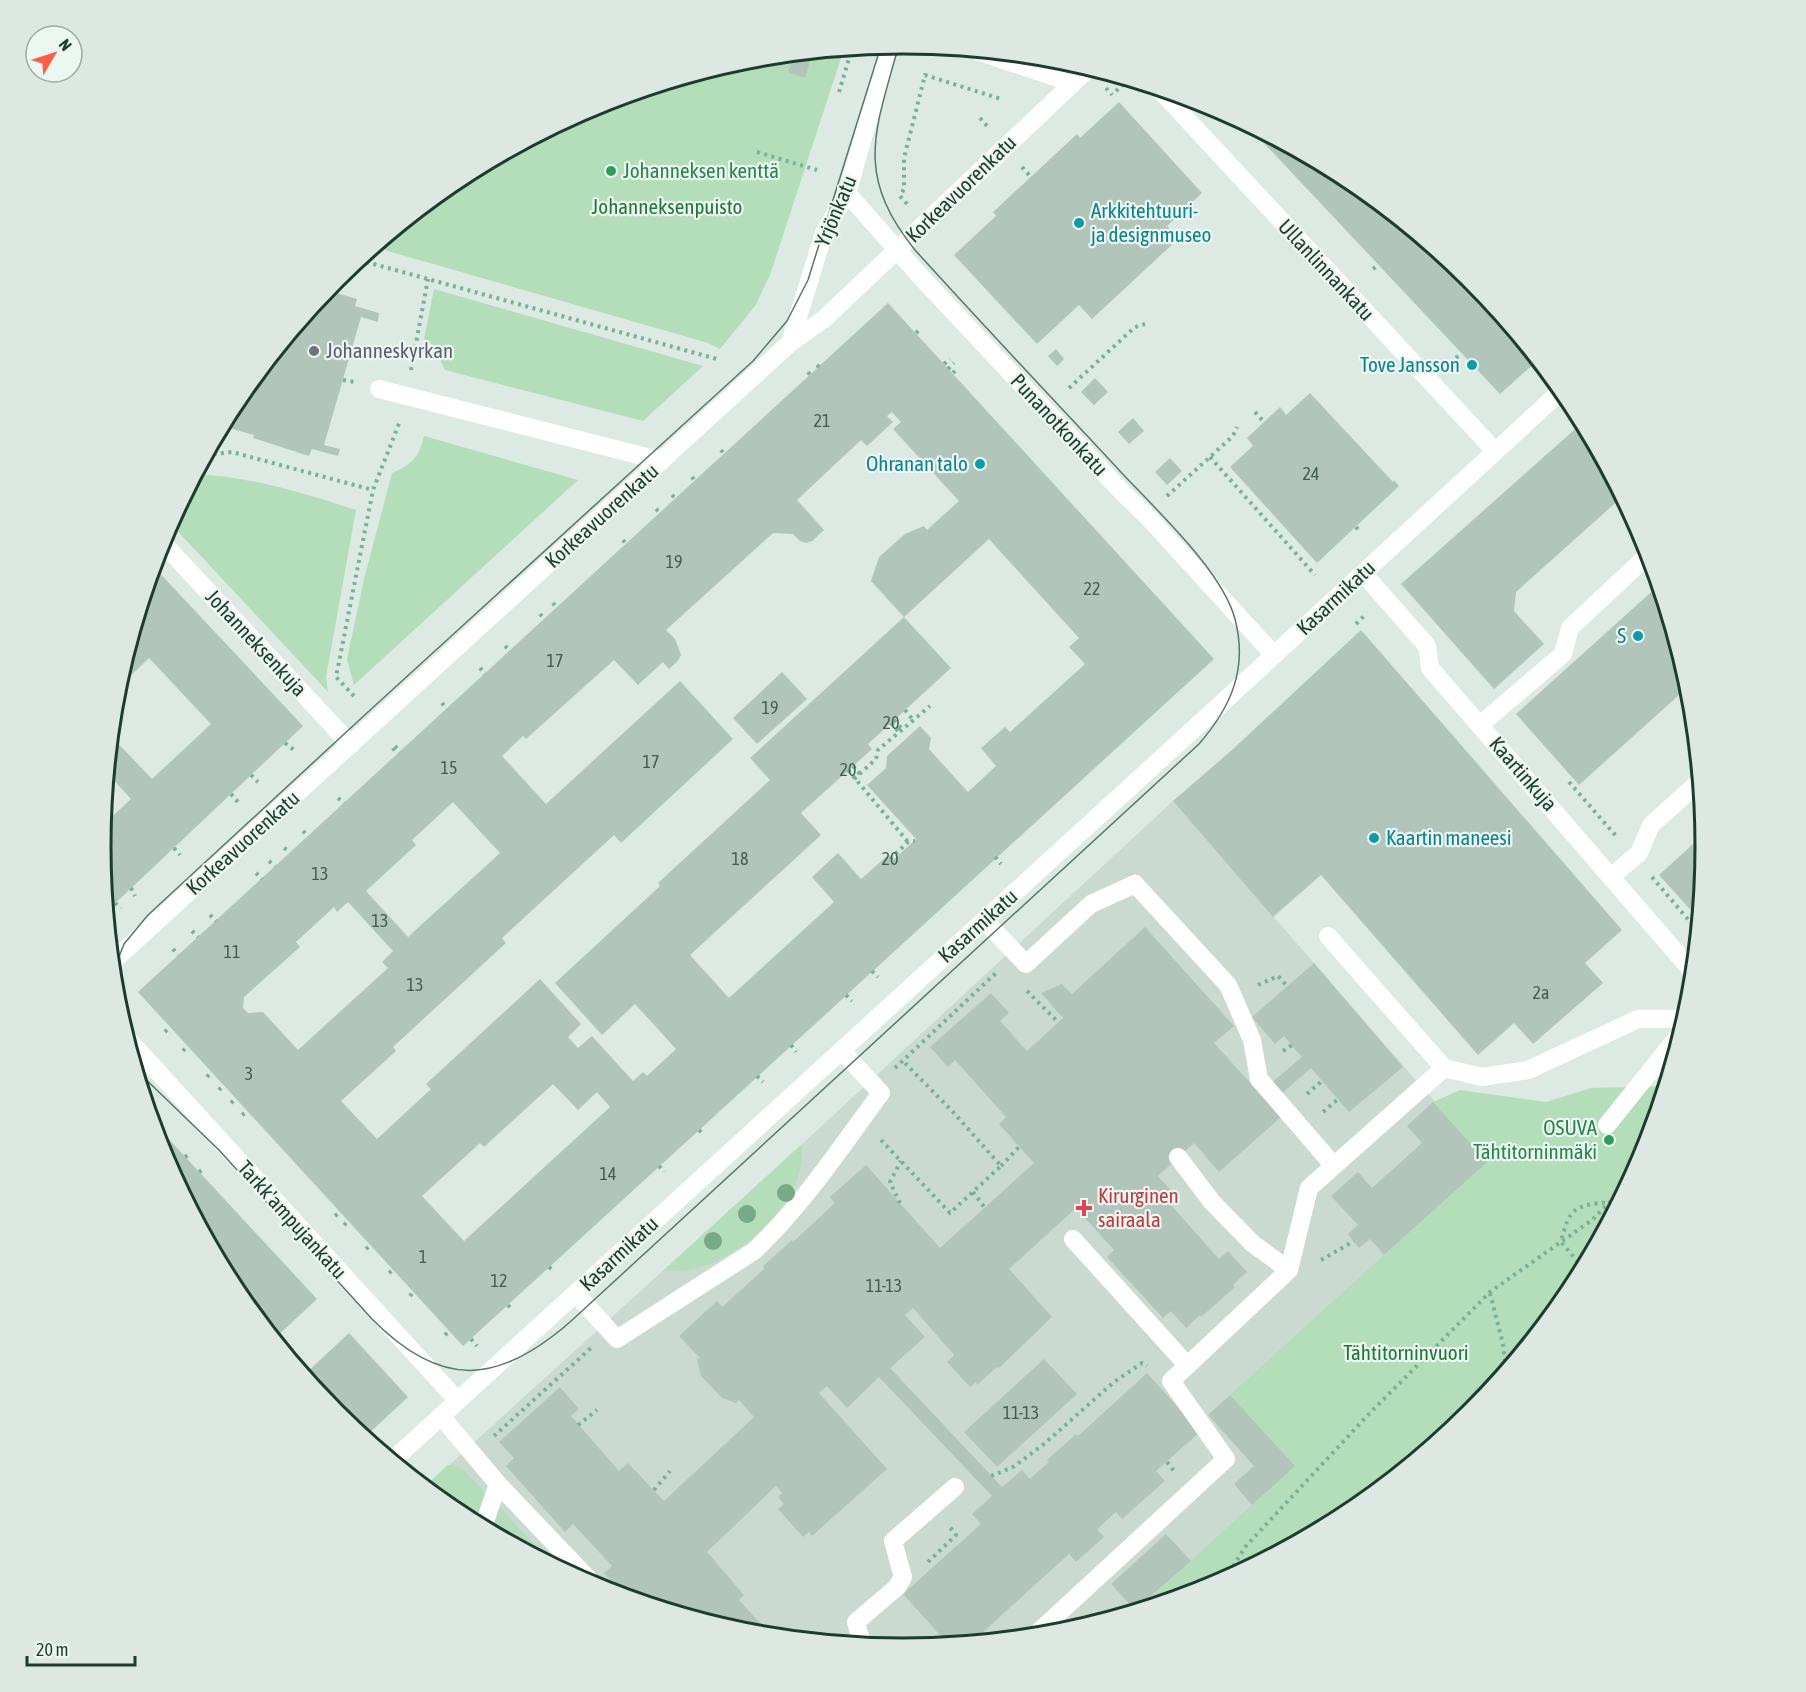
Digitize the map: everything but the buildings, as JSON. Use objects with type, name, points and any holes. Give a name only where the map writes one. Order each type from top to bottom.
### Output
[{"type":"street","name":"Yrjönkatu","points":[[790,343],[824,233],[847,193],[887,55]]},
{"type":"street","points":[[1008,61],[1073,83]]},
{"type":"street","name":"Korkeavuorenkatu","points":[[119,956],[790,343],[824,319],[1082,75]]},
{"type":"street","name":"Ullanlinnankatu","points":[[1169,100],[1494,450]]},
{"type":"street","name":"Punanotkonkatu","points":[[847,193],[897,251],[1124,495],[1148,516],[1274,655]]},
{"type":"street","points":[[379,388],[662,461]]},
{"type":"street","name":"Kasarmikatu","points":[[398,1455],[1555,396]]},
{"type":"street","name":"Johanneksenkuja","points":[[169,549],[351,745]]},
{"type":"street","points":[[1480,725],[1563,654],[1570,628],[1642,561]]},
{"type":"street","name":"Kaartinkuja","points":[[1363,573],[1427,646],[1430,668],[1686,963]]},
{"type":"street","points":[[1612,876],[1639,853],[1651,825],[1692,788]]},
{"type":"street","points":[[984,920],[1026,964],[1090,904],[1135,884],[1228,985],[1252,1040],[1259,1079],[1334,1166]]},
{"type":"street","points":[[1328,936],[1444,1068],[1482,1077],[1528,1070],[1638,1019],[1676,1019]]},
{"type":"street","points":[[1607,1125],[1669,1048]]},
{"type":"street","name":"Tarkk'ampujankatu","points":[[138,1050],[458,1401]]},
{"type":"street","points":[[576,1294],[617,1339],[744,1257],[772,1234],[800,1202],[878,1090],[842,1051]]},
{"type":"street","points":[[1046,1625],[1226,1459],[1171,1381],[1289,1270],[1309,1188],[1444,1068]]},
{"type":"street","points":[[1178,1157],[1212,1202],[1253,1244],[1289,1270]]},
{"type":"street","points":[[1073,1239],[1182,1370]]},
{"type":"street","points":[[441,1416],[498,1484],[577,1567]]},
{"type":"street","points":[[486,1519],[498,1484]]},
{"type":"street","points":[[860,1636],[856,1622],[897,1587],[903,1577],[893,1541],[955,1487]]},
{"type":"path","points":[[839,92],[850,56]]},
{"type":"path","points":[[900,196],[904,189],[904,158],[925,75],[1001,99]]},
{"type":"path","points":[[1116,91],[1122,85]]},
{"type":"path","points":[[757,152],[816,170]]},
{"type":"path","points":[[1025,171],[1031,177]]},
{"type":"path","points":[[368,263],[717,359]]},
{"type":"path","points":[[1373,269],[1378,265]]},
{"type":"path","points":[[354,696],[336,677],[373,490],[400,419],[429,279]]},
{"type":"path","points":[[1069,388],[1135,327],[1145,324]]},
{"type":"path","points":[[916,333],[921,328]]},
{"type":"path","points":[[1456,358],[1461,352]]},
{"type":"path","points":[[944,364],[950,358]]},
{"type":"path","points":[[948,369],[954,363]]},
{"type":"path","points":[[952,373],[958,368]]},
{"type":"path","points":[[1255,412],[1264,422]]},
{"type":"path","points":[[1167,496],[1233,436],[1237,427]]},
{"type":"path","points":[[215,454],[232,452],[373,490]]},
{"type":"path","points":[[1210,457],[1315,574]]},
{"type":"path","points":[[1356,527],[1360,532]]},
{"type":"path","points":[[622,540],[626,544]]},
{"type":"path","points":[[553,603],[557,608]]},
{"type":"path","points":[[540,614],[544,619]]},
{"type":"path","points":[[505,646],[510,651]]},
{"type":"path","points":[[480,668],[485,674]]},
{"type":"path","points":[[854,779],[876,759],[878,750],[930,706]]},
{"type":"path","points":[[905,710],[913,720]]},
{"type":"path","points":[[892,722],[901,731]]},
{"type":"path","points":[[285,743],[294,750]]},
{"type":"path","points":[[394,747],[399,753]]},
{"type":"path","points":[[853,766],[860,774]]},
{"type":"path","points":[[848,770],[908,842]]},
{"type":"path","points":[[251,775],[258,782]]},
{"type":"path","points":[[231,794],[237,801]]},
{"type":"path","points":[[338,798],[344,803]]},
{"type":"path","points":[[303,831],[308,836]]},
{"type":"path","points":[[890,859],[908,842],[915,841]]},
{"type":"path","points":[[174,848],[180,855]]},
{"type":"path","points":[[284,848],[290,852]]},
{"type":"path","points":[[995,857],[1001,864]]},
{"type":"path","points":[[269,861],[275,866]]},
{"type":"path","points":[[256,873],[262,879]]},
{"type":"path","points":[[131,888],[135,896]]},
{"type":"path","points":[[115,903],[121,908]]},
{"type":"path","points":[[210,915],[216,921]]},
{"type":"path","points":[[192,931],[198,938]]},
{"type":"path","points":[[173,949],[178,955]]},
{"type":"path","points":[[878,1090],[903,1061],[1016,954]]},
{"type":"path","points":[[1001,968],[1058,1022]]},
{"type":"path","points":[[872,971],[878,977]]},
{"type":"path","points":[[1233,996],[1278,976],[1287,986]]},
{"type":"path","points":[[846,995],[852,1001]]},
{"type":"path","points":[[165,1032],[170,1027]]},
{"type":"path","points":[[791,1045],[796,1052]]},
{"type":"path","points":[[183,1051],[187,1046]]},
{"type":"path","points":[[903,1061],[1001,1166]]},
{"type":"path","points":[[207,1077],[211,1072]]},
{"type":"path","points":[[757,1076],[763,1082]]},
{"type":"path","points":[[219,1090],[223,1085]]},
{"type":"path","points":[[231,1103],[236,1098]]},
{"type":"path","points":[[242,1115],[248,1111]]},
{"type":"path","points":[[699,1130],[704,1135]]},
{"type":"path","points":[[879,1138],[950,1213],[1019,1147]]},
{"type":"path","points":[[185,1157],[191,1153]]},
{"type":"path","points":[[900,1203],[890,1182],[901,1161]]},
{"type":"path","points":[[659,1166],[664,1172]]},
{"type":"path","points":[[199,1172],[205,1168]]},
{"type":"path","points":[[974,1191],[985,1208]]},
{"type":"path","points":[[1234,1565],[1246,1546],[1369,1414],[1490,1293],[1592,1220],[1610,1202]]},
{"type":"path","points":[[1561,1242],[1566,1220],[1572,1213],[1586,1204],[1610,1202]]},
{"type":"path","points":[[336,1216],[340,1212]]},
{"type":"path","points":[[344,1225],[348,1221]]},
{"type":"path","points":[[1561,1242],[1577,1261]]},
{"type":"path","points":[[366,1249],[371,1245]]},
{"type":"path","points":[[549,1268],[554,1272]]},
{"type":"path","points":[[1490,1293],[1505,1360]]},
{"type":"path","points":[[508,1305],[512,1310]]},
{"type":"path","points":[[445,1335],[449,1331]]},
{"type":"path","points":[[471,1339],[475,1343]]},
{"type":"path","points":[[991,1476],[1013,1467],[1028,1456],[1114,1382],[1142,1363],[1158,1372],[1182,1370]]},
{"type":"path","points":[[578,1425],[597,1410]]},
{"type":"path","points":[[654,1490],[670,1471]]},
{"type":"shaded area","name":"Kirurginen sairaala","points":[[1173,801],[1487,1162],[1231,1395],[1295,1466],[1149,1599],[1058,1623],[955,1636],[903,1638],[851,1636],[748,1623],[648,1596],[600,1578],[507,1532],[463,1505],[431,1481],[801,1145]]},
{"type":"green space","name":"Johanneksenpuisto","points":[[841,57],[770,275],[755,306],[720,349],[708,343],[383,250],[463,187],[507,160],[600,114],[648,96],[748,69]]},
{"type":"green space","points":[[434,289],[703,366],[643,421],[445,370],[433,345],[424,339]]},
{"type":"green space","points":[[424,436],[578,480],[354,685],[347,659],[364,579],[392,473],[405,467],[414,459],[420,450]]},
{"type":"green space","points":[[204,475],[258,482],[356,510],[326,677],[328,692],[177,530]]},
{"type":"green space","name":"Tähtitorninvuori","points":[[1657,1086],[1635,1149],[1589,1242],[1562,1286],[1498,1368],[1463,1406],[1425,1441],[1343,1505],[1253,1556],[1206,1578],[1149,1599],[1294,1466],[1230,1395],[1486,1162],[1433,1102],[1460,1090],[1546,1102],[1591,1088]]},
{"type":"green space","points":[[801,1145],[801,1165],[790,1195],[762,1229],[725,1257],[705,1266],[684,1270],[664,1270]]},
{"type":"green space","points":[[448,1465],[464,1470],[538,1548],[463,1505],[430,1481]]},
{"type":"tram line","points":[[147,1080],[219,1150],[372,1319],[397,1342],[422,1358],[446,1367],[470,1370],[494,1367],[518,1358],[544,1343],[570,1322],[1199,744],[1210,730],[1220,716],[1234,686],[1239,654],[1235,619],[1228,600],[1216,580],[1168,521],[915,250],[896,223],[883,197],[877,174],[875,150],[883,102],[896,54]]},
{"type":"tram line","points":[[119,956],[124,944],[148,915],[753,361],[787,321],[808,280],[878,55]]},
{"type":"place","name":"Johanneksen kenttä","points":[[611,171]]},
{"type":"place","name":"Arkkitehtuuri- ja designmuseo","points":[[1079,223]]},
{"type":"place","name":"Johanneskyrkan","points":[[314,351]]},
{"type":"place","name":"Tove Jansson","points":[[1472,365]]},
{"type":"place","name":"Ohranan talo","points":[[980,464]]},
{"type":"place","name":"S","points":[[1638,636]]},
{"type":"place","name":"Kaartin maneesi","points":[[1374,838]]},
{"type":"place","name":"OSUVA Tähtitorninmäki","points":[[1609,1140]]},
{"type":"place","name":"Kirurginen sairaala","points":[[1084,1208]]}]
